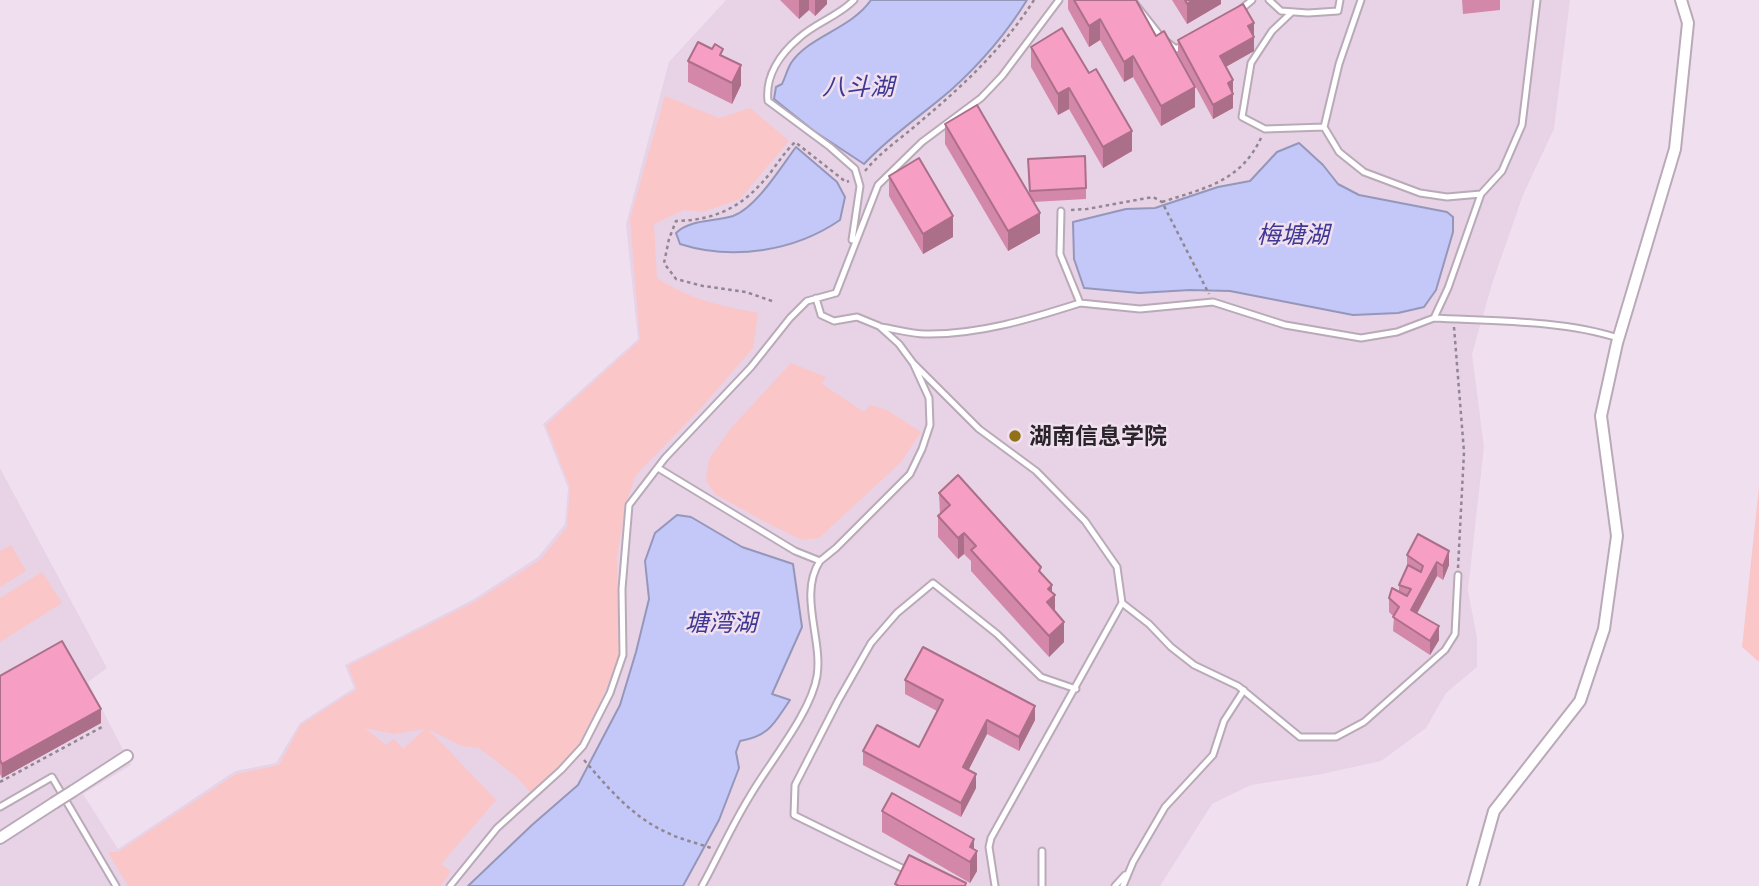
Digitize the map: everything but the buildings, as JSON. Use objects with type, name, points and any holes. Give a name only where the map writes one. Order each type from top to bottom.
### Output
[{"type":"street","points":[[1473,886],[1494,811],[1580,701],[1604,629],[1617,536],[1601,416],[1619,338],[1675,149],[1689,23],[1681,0]]},
{"type":"street","points":[[0,838],[127,757]]},
{"type":"lane","points":[[850,250],[860,186],[855,169],[768,101],[766,89],[774,67],[799,37],[854,0]]},
{"type":"lane","points":[[450,886],[497,828],[583,746],[610,693],[623,655],[622,589],[629,505],[658,468],[751,367],[790,318],[807,301],[836,293],[850,250],[878,186],[922,142],[981,98],[1002,76],[1059,0]]},
{"type":"lane","points":[[1132,0],[1162,38],[1176,49],[1193,39]]},
{"type":"lane","points":[[1235,14],[1252,0]]},
{"type":"lane","points":[[1269,0],[1281,11],[1292,12],[1338,11],[1340,0]]},
{"type":"lane","points":[[1361,0],[1339,64],[1324,127],[1339,152],[1364,172],[1420,192],[1447,197],[1481,194]]},
{"type":"lane","points":[[1434,318],[1448,288],[1481,194],[1502,171],[1522,125],[1537,0]]},
{"type":"lane","points":[[1292,12],[1272,31],[1251,63],[1242,117],[1265,129],[1324,127]]},
{"type":"lane","points":[[1061,211],[1060,254],[1080,303]]},
{"type":"lane","points":[[816,298],[821,315],[834,321],[857,317],[879,326],[923,334],[975,330],[1034,318],[1080,303],[1140,309],[1213,302],[1285,325],[1361,338],[1397,332],[1434,318],[1547,326],[1600,332],[1619,338]]},
{"type":"lane","points":[[879,326],[979,429],[1036,471],[1085,521],[1117,567],[1122,603],[991,838],[989,847],[995,886]]},
{"type":"lane","points":[[702,886],[749,797],[782,748],[814,690],[818,672],[812,593],[814,571],[820,561],[910,474],[922,449],[930,425],[929,398],[914,363]]},
{"type":"lane","points":[[658,468],[795,551],[820,561]]},
{"type":"lane","points":[[1122,603],[1194,665],[1244,690],[1300,737],[1336,737],[1364,722],[1445,650],[1455,634],[1458,575]]},
{"type":"lane","points":[[914,874],[794,815],[795,785],[871,643],[897,613],[933,583],[998,634],[1041,677],[1076,689]]},
{"type":"lane","points":[[1123,886],[1165,807],[1213,755],[1224,720],[1244,690]]},
{"type":"lane","points":[[0,807],[52,778],[116,886]]},
{"type":"lane","points":[[1042,851],[1042,886]]},
{"type":"lane","points":[[1115,886],[1130,870]]},
{"type":"path","points":[[772,301],[746,292],[676,279],[664,263],[676,221],[690,221],[734,208],[750,196],[795,142],[846,182],[858,179],[875,159],[980,69],[1002,46],[1034,0]]},
{"type":"path","points":[[1162,202],[1220,182],[1242,168],[1254,153],[1265,129]]},
{"type":"path","points":[[1061,211],[1153,197],[1162,202],[1213,302]]},
{"type":"path","points":[[1453,319],[1464,452],[1458,575]]},
{"type":"path","points":[[0,782],[102,727]]},
{"type":"path","points":[[577,752],[624,805],[645,821],[689,842],[720,852]]},
{"type":"shaded area","name":"湖南信息学院","points":[[726,0],[1570,0],[1554,129],[1523,195],[1492,284],[1472,354],[1484,447],[1468,590],[1477,638],[1477,667],[1446,693],[1426,728],[1381,761],[1251,785],[1212,804],[1160,886],[0,886],[0,468],[107,668],[88,682],[131,765],[83,794],[118,849],[235,771],[276,763],[300,723],[354,688],[345,665],[474,599],[538,557],[565,524],[568,488],[543,424],[638,339],[626,224],[669,62]]},
{"type":"shaded area","points":[[665,96],[719,118],[750,108],[789,141],[740,199],[703,212],[684,210],[654,224],[657,278],[705,301],[758,313],[753,348],[700,409],[636,475],[625,506],[617,558],[619,659],[575,751],[531,793],[517,777],[479,748],[462,746],[428,729],[496,800],[441,864],[451,871],[441,886],[128,886],[108,852],[118,852],[236,774],[279,765],[301,725],[357,689],[348,666],[476,601],[541,559],[567,527],[570,487],[546,425],[640,340],[630,219]],"holes":[[[365,728],[393,734],[425,729],[403,749],[394,739],[386,745]]]},
{"type":"shaded area","points":[[791,363],[826,377],[822,384],[864,412],[870,405],[887,410],[921,432],[901,462],[819,538],[802,540],[715,494],[706,480],[709,459],[732,427]]},
{"type":"shaded area","points":[[1759,486],[1759,662],[1742,647]]},
{"type":"shaded area","points":[[11,545],[26,571],[0,587],[0,551]]},
{"type":"shaded area","points":[[42,572],[62,603],[0,642],[0,598]]},
{"type":"water","name":"八斗湖","points":[[871,0],[1027,0],[1002,36],[973,69],[864,164],[814,131],[774,99],[776,87],[782,84],[791,63],[799,54],[853,18]]},
{"type":"water","name":"梅塘湖","points":[[1299,143],[1323,165],[1338,184],[1359,195],[1447,212],[1453,217],[1453,232],[1436,290],[1424,307],[1398,313],[1353,315],[1230,291],[1139,293],[1084,288],[1074,259],[1073,222],[1126,209],[1155,208],[1218,187],[1250,181],[1277,152]]},
{"type":"water","points":[[796,147],[837,182],[845,197],[840,220],[803,239],[763,250],[721,252],[680,244],[676,233],[682,228],[742,212],[768,186]]},
{"type":"water","name":"塘湾湖","points":[[677,515],[691,517],[742,547],[793,564],[802,627],[772,694],[790,700],[765,732],[740,741],[736,752],[739,768],[719,820],[683,886],[468,886],[578,785],[620,705],[649,599],[645,561],[655,533]]},
{"type":"place","name":"湖南信息学院","points":[[1015,436]]}]
